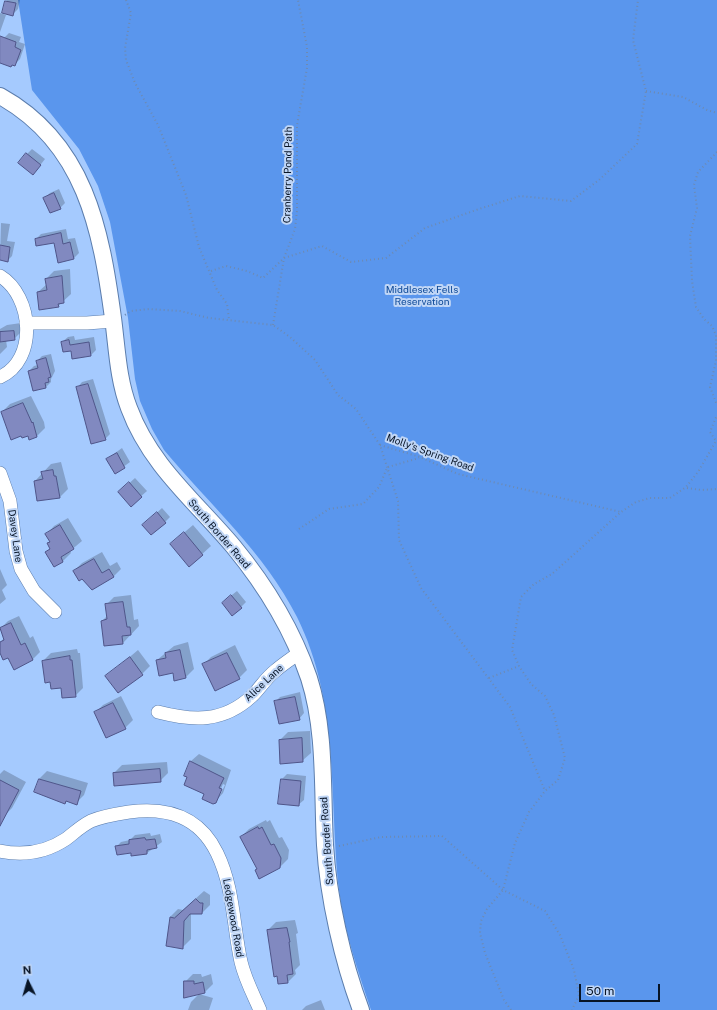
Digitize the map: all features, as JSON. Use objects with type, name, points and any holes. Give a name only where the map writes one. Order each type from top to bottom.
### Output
[{"type":"main road","name":"South Border Road","points":[[0,96],[18,107],[45,129],[65,153],[80,180],[93,216],[100,243],[124,392],[130,410],[150,452],[182,492],[232,546],[259,580],[284,619],[300,652],[310,681],[317,714],[321,754],[326,849],[338,927],[361,1010]]},
{"type":"street","points":[[0,276],[9,282],[15,290],[23,309],[27,337],[20,356],[11,370],[0,377]]},
{"type":"street","points":[[26,323],[87,323],[113,321]]},
{"type":"street","name":"Davey Lane","points":[[0,473],[10,501],[16,551],[21,569],[34,591],[55,612]]},
{"type":"street","name":"Alice Lane","points":[[158,712],[191,718],[209,718],[223,714],[245,702],[274,672],[300,652]]},
{"type":"street","name":"Ledgewood Road","points":[[0,850],[16,854],[35,853],[51,848],[89,822],[97,819],[144,810],[156,810],[172,813],[196,824],[208,837],[217,853],[228,881],[241,962],[247,981],[260,1010]]},
{"type":"path","points":[[126,0],[131,13],[125,48],[126,60],[135,83],[158,125],[186,195],[199,247],[211,271],[217,290],[227,304],[229,319]]},
{"type":"path","name":"Cranberry Pond Path","points":[[273,324],[284,258],[295,229],[297,211],[297,124],[307,68],[307,47],[298,0]]},
{"type":"path","points":[[211,271],[226,266],[248,271],[263,278],[284,258],[322,246],[351,262],[386,258],[425,228],[520,196],[571,201],[599,180],[637,144],[646,91],[634,40],[638,0]]},
{"type":"path","points":[[646,91],[683,97],[707,110],[717,113]]},
{"type":"path","points":[[717,152],[698,172],[694,185],[697,208],[690,236],[692,281],[696,307],[704,319],[712,326],[716,335],[716,361],[710,387],[717,405]]},
{"type":"path","points":[[113,321],[131,311],[149,309],[180,311],[209,318],[273,324]]},
{"type":"path","name":"Molly's Spring Road","points":[[273,324],[315,360],[338,394],[356,409],[380,445],[420,457],[458,474],[621,512]]},
{"type":"path","points":[[511,1010],[504,1000],[485,953],[480,933],[481,921],[484,914],[503,890],[515,843],[529,812],[545,791],[558,780],[564,758],[554,715],[545,696],[531,684],[519,666],[512,650],[520,597],[534,584],[552,574],[621,512],[636,502],[650,498],[670,498],[686,488],[698,472],[716,441],[710,432],[717,415]]},
{"type":"path","points":[[380,445],[398,501],[399,540],[422,588],[510,707],[545,791]]},
{"type":"path","points":[[299,529],[329,509],[363,504],[379,487],[388,467],[420,457]]},
{"type":"path","points":[[686,488],[701,490],[717,489]]},
{"type":"path","points":[[489,678],[519,666]]},
{"type":"path","points":[[326,849],[381,837],[442,836],[503,890],[545,911],[560,935],[574,970],[579,995],[572,1010]]},
{"type":"green space","name":"Middlesex Fells Reservation","points":[[18,0],[717,0],[717,1010],[371,1010],[352,951],[341,905],[336,855],[333,786],[327,717],[311,650],[297,617],[269,572],[253,550],[164,450],[152,429],[140,401],[135,379],[128,318],[110,222],[98,186],[79,149],[32,90]]},
{"type":"building","points":[[5,1],[16,3],[13,16],[2,13]]},
{"type":"building","points":[[0,36],[16,42],[15,47],[21,50],[15,66],[12,65],[11,67],[0,63]]},
{"type":"building","points":[[26,153],[41,165],[33,175],[18,163]]},
{"type":"building","points":[[54,193],[61,209],[50,213],[43,198]]},
{"type":"building","points":[[61,233],[63,244],[70,242],[74,259],[58,263],[54,243],[36,246],[35,239]]},
{"type":"building","points":[[0,245],[10,247],[8,262],[0,260]]},
{"type":"building","points":[[62,276],[64,303],[58,304],[59,307],[39,310],[37,292],[47,290],[45,279]]},
{"type":"building","points":[[14,331],[15,340],[0,342],[0,332]]},
{"type":"building","points":[[69,340],[70,345],[89,342],[91,356],[72,359],[71,351],[63,352],[61,342]]},
{"type":"building","points":[[46,358],[51,377],[48,378],[49,382],[45,383],[46,388],[33,391],[28,371],[38,368],[36,361]]},
{"type":"building","points":[[88,384],[106,440],[91,444],[76,387]]},
{"type":"building","points":[[23,403],[32,423],[33,422],[37,437],[29,440],[28,436],[22,438],[21,436],[11,440],[1,412]]},
{"type":"building","points":[[117,453],[125,468],[115,474],[106,459]]},
{"type":"building","points":[[53,470],[54,476],[56,476],[60,498],[37,501],[34,481],[43,479],[41,472]]},
{"type":"building","points":[[129,482],[142,497],[131,507],[118,492]]},
{"type":"building","points":[[157,512],[166,523],[151,535],[142,525]]},
{"type":"building","points":[[60,525],[74,549],[61,557],[63,562],[54,567],[45,552],[50,549],[47,543],[50,542],[45,534]]},
{"type":"building","points":[[184,532],[203,555],[189,567],[170,544]]},
{"type":"building","points":[[94,559],[102,573],[109,569],[114,577],[92,590],[82,579],[79,581],[73,571]]},
{"type":"building","points":[[231,595],[242,608],[232,616],[222,603]]},
{"type":"building","points":[[123,602],[127,627],[130,627],[131,635],[122,636],[123,644],[104,646],[101,621],[107,619],[105,604]]},
{"type":"building","points":[[11,623],[21,645],[25,643],[33,660],[14,670],[8,658],[3,660],[0,653],[0,642],[4,640],[0,628]]},
{"type":"building","points":[[180,650],[186,678],[174,681],[173,673],[159,676],[156,660],[166,658],[165,653]]},
{"type":"building","points":[[227,653],[240,679],[215,691],[202,664]]},
{"type":"building","points":[[70,656],[70,660],[72,660],[76,697],[62,698],[61,688],[51,689],[50,682],[45,683],[42,661]]},
{"type":"building","points":[[130,657],[143,675],[118,693],[105,676]]},
{"type":"building","points":[[295,697],[300,720],[279,724],[274,701]]},
{"type":"building","points":[[113,703],[126,729],[106,738],[94,712]]},
{"type":"building","points":[[302,738],[303,762],[280,764],[279,740]]},
{"type":"building","points":[[190,761],[224,778],[219,788],[222,789],[216,803],[213,804],[202,799],[204,794],[184,785],[187,777],[184,776]]},
{"type":"building","points":[[160,769],[161,782],[114,786],[113,773]]},
{"type":"building","points":[[39,779],[81,791],[77,805],[66,801],[65,804],[34,792]]},
{"type":"building","points":[[281,779],[301,781],[299,806],[278,804]]},
{"type":"building","points":[[0,780],[19,790],[0,826]]},
{"type":"building","points":[[258,827],[259,829],[262,827],[271,845],[274,844],[281,858],[280,868],[259,879],[255,870],[257,869],[240,837]]},
{"type":"building","points":[[145,838],[146,840],[155,839],[157,848],[147,850],[147,854],[131,856],[131,853],[117,855],[115,846],[129,844],[129,840]]},
{"type":"building","points":[[196,899],[200,903],[203,903],[202,914],[190,914],[184,921],[183,949],[166,946],[170,917],[174,918]]},
{"type":"building","points":[[287,928],[293,974],[287,975],[288,983],[278,984],[277,976],[274,977],[267,930]]},
{"type":"building","points":[[184,981],[194,981],[194,984],[203,982],[205,993],[184,998]]}]
